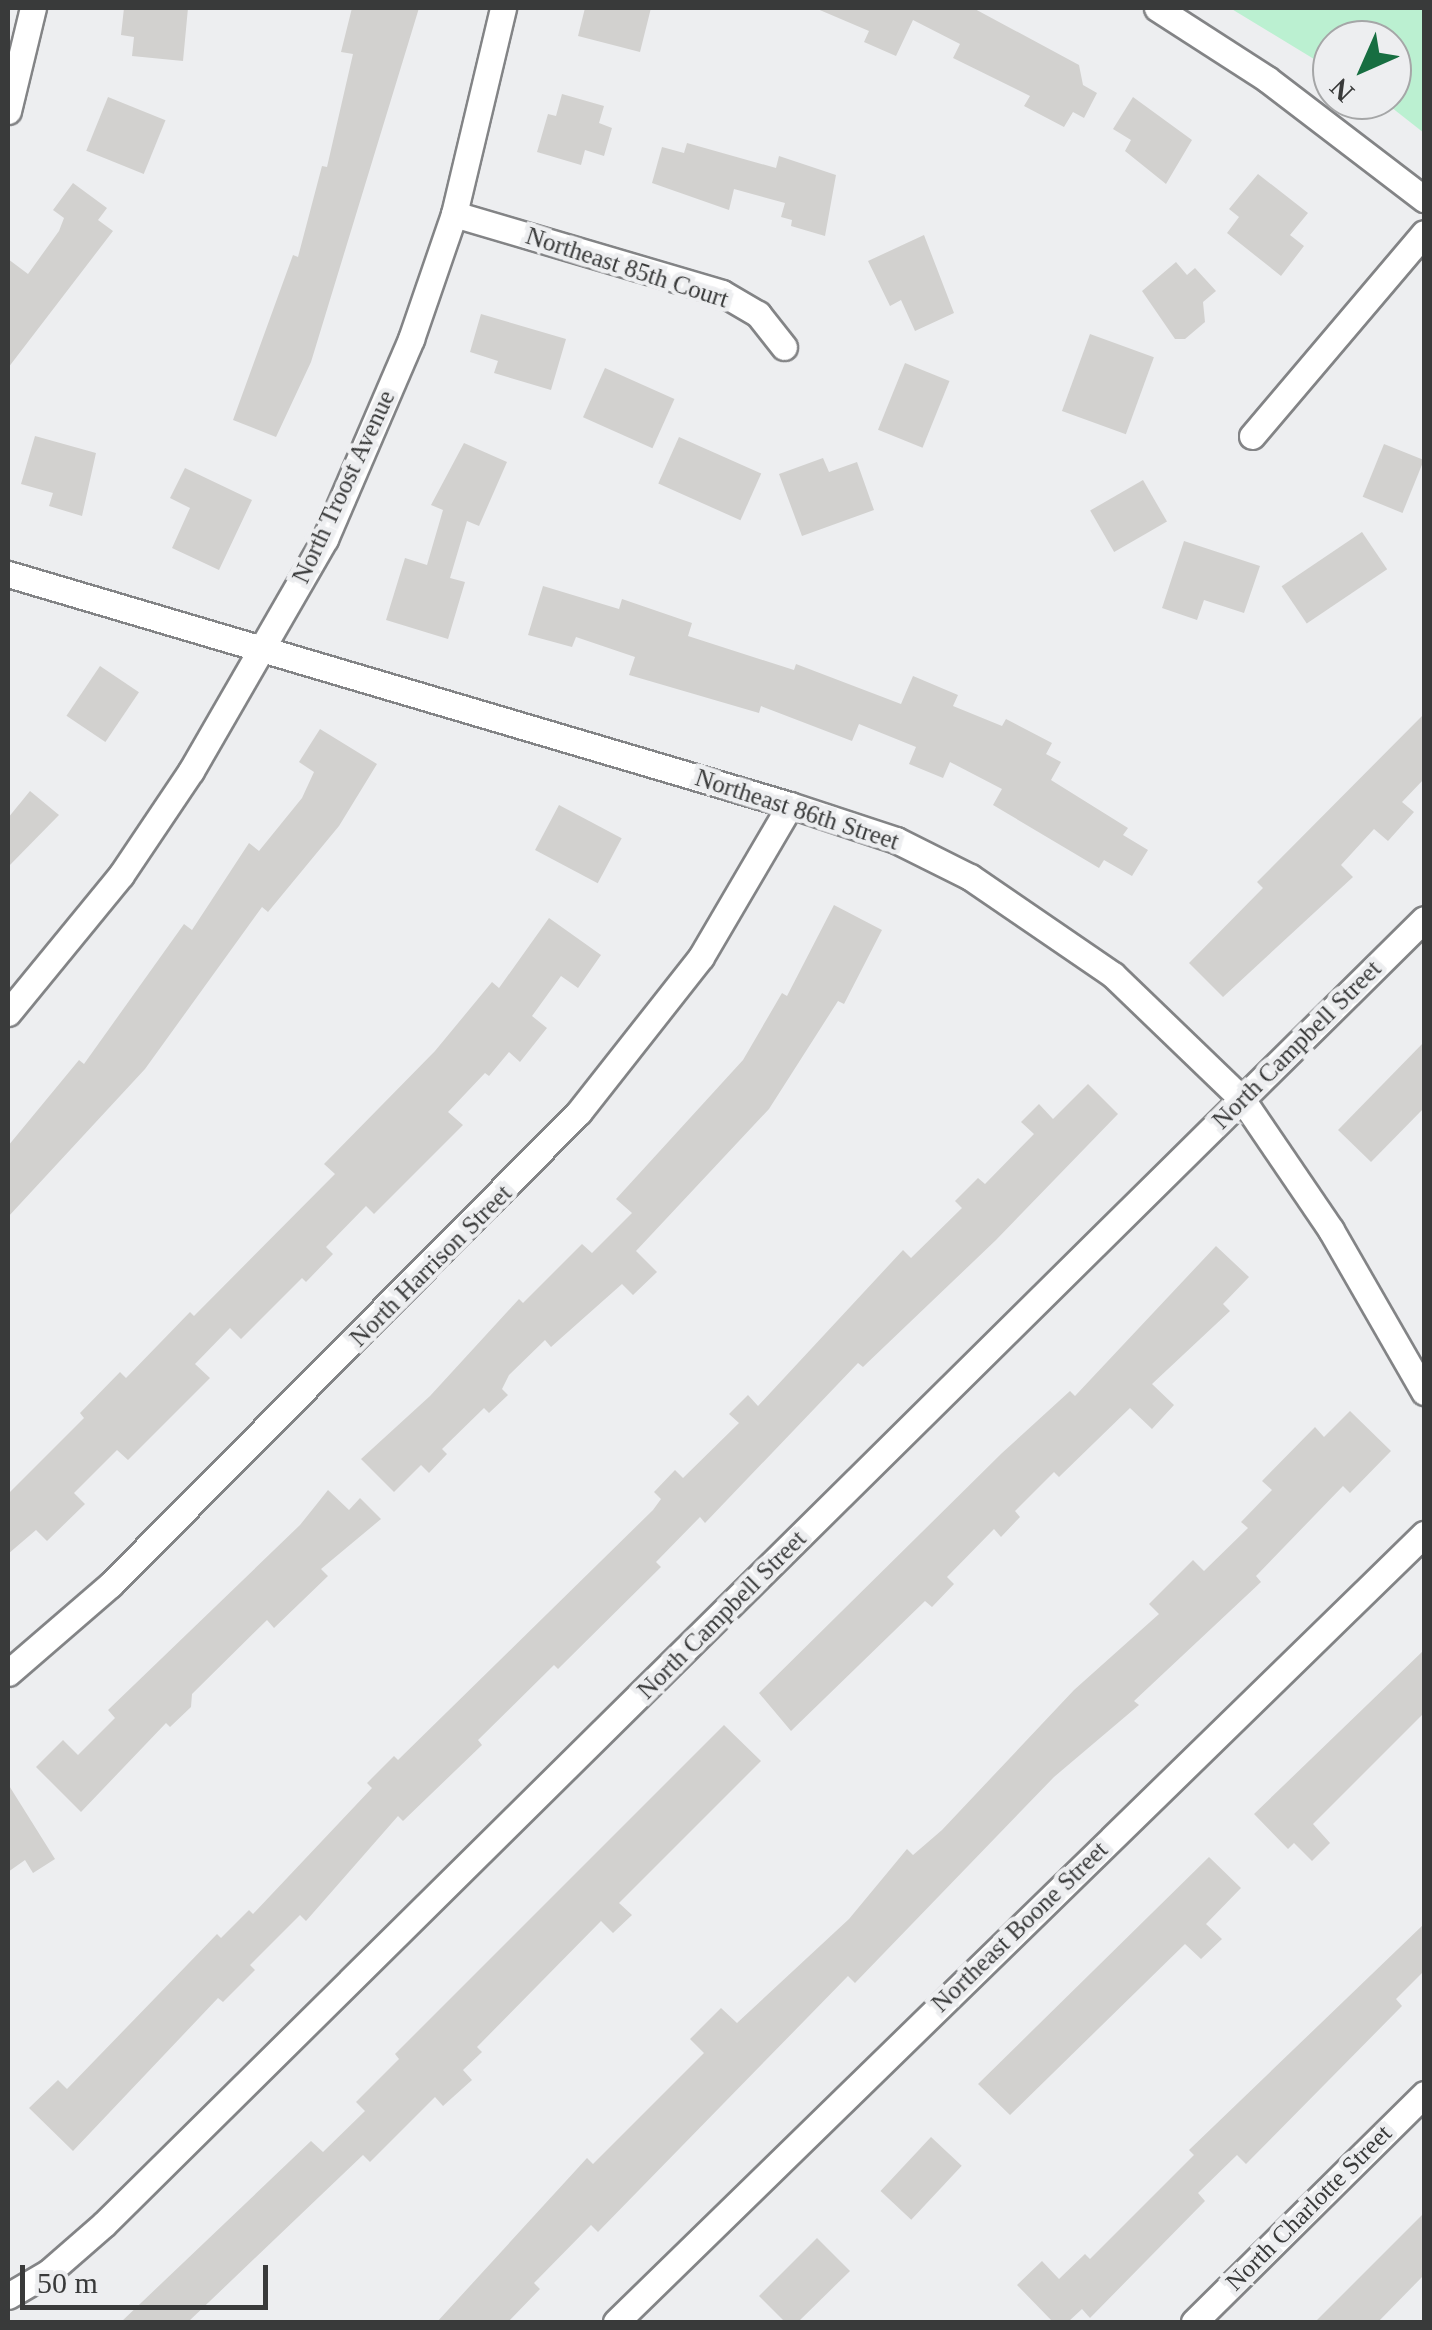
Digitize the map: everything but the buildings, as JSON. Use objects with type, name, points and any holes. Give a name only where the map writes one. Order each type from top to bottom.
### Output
[{"type":"street","points":[[8,111],[32,8]]},
{"type":"street","name":"North Troost Avenue","points":[[8,1013],[121,875],[263,651],[325,539],[411,340],[454,214],[503,8]]},
{"type":"street","points":[[1157,8],[1267,79],[1424,199]]},
{"type":"street","name":"Northeast 85th Court","points":[[454,214],[722,293],[758,314],[784,347]]},
{"type":"street","points":[[1252,436],[1424,234]]},
{"type":"street","name":"Northeast 86th Street","points":[[8,574],[790,805],[896,840],[1042,924],[1113,974],[1242,1100],[1331,1230],[1424,1392]]},
{"type":"street","name":"North Harrison Street","points":[[8,1673],[110,1585],[578,1112],[702,957],[790,805]]},
{"type":"street","name":"North Campbell Street","points":[[8,2296],[49,2272],[104,2224],[1424,919]]},
{"type":"street","name":"Northeast Boone Street","points":[[616,2322],[1424,1534]]},
{"type":"street","name":"North Charlotte Street","points":[[1194,2322],[1424,2094]]},
{"type":"green space","points":[[1230,8],[1424,8],[1424,133],[1407,120],[1412,120],[1412,20],[1312,20],[1312,58]]}]
